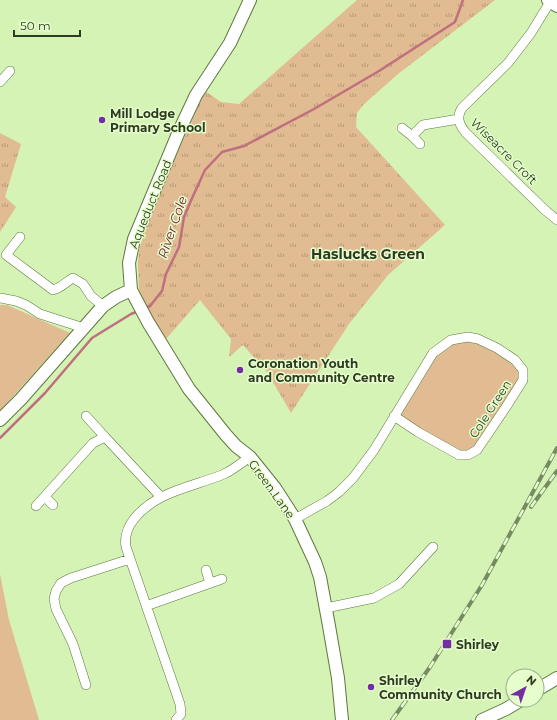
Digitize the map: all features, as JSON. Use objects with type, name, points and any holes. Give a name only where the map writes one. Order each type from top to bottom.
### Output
[{"type":"street","name":"Aqueduct Road","points":[[131,290],[129,263],[134,239],[180,129],[196,95],[230,43],[250,0]]},
{"type":"street","name":"Wiseacre Croft","points":[[552,3],[508,63],[462,108],[458,119],[461,127],[466,133],[557,220]]},
{"type":"street","points":[[0,81],[10,71]]},
{"type":"street","points":[[412,136],[424,125],[458,119]]},
{"type":"street","points":[[402,128],[420,144]]},
{"type":"street","points":[[20,237],[6,255],[53,290],[74,278],[83,284],[91,296],[103,306]]},
{"type":"street","name":"Green Lane","points":[[131,290],[148,322],[189,389],[231,440],[250,457],[275,488],[295,519],[320,577],[338,678],[342,720]]},
{"type":"street","points":[[0,420],[21,399],[103,306],[116,297],[131,290]]},
{"type":"street","points":[[0,298],[16,301],[40,314],[84,328]]},
{"type":"street","name":"Cole Green","points":[[295,519],[327,501],[339,492],[352,478],[374,450],[394,416],[433,353],[451,340],[468,337],[478,338],[515,360],[524,370],[523,380],[506,407],[477,450],[468,455],[459,455],[418,432],[394,416]]},
{"type":"street","points":[[86,416],[161,497]]},
{"type":"street","points":[[36,506],[94,443],[105,437]]},
{"type":"street","points":[[176,720],[181,714],[180,704],[130,560],[125,541],[126,534],[129,526],[142,509],[151,502],[175,491],[226,473],[250,457]]},
{"type":"street","points":[[45,497],[53,505]]},
{"type":"street","points":[[326,608],[374,598],[387,591],[399,584],[433,547]]},
{"type":"street","points":[[86,685],[73,644],[56,609],[54,599],[56,591],[61,583],[71,578],[130,560]]},
{"type":"street","points":[[206,570],[210,583]]},
{"type":"street","points":[[146,606],[222,579]]},
{"type":"street","points":[[545,685],[557,678]]},
{"type":"street","points":[[486,719],[506,708]]},
{"type":"green space","points":[[357,0],[495,0],[398,74],[364,104],[357,113],[356,127],[445,225],[388,275],[349,324],[291,413],[267,372],[243,345],[229,357],[231,339],[200,300],[166,339],[149,314],[139,291],[139,250],[148,222],[205,91],[221,102],[239,104]]},
{"type":"green space","points":[[0,133],[21,144],[5,197],[16,207],[0,232]]},
{"type":"green space","points":[[0,305],[7,305],[70,333],[0,411]]},
{"type":"green space","points":[[468,337],[515,360],[523,380],[468,455],[394,416],[433,353]]},
{"type":"green space","points":[[0,574],[9,620],[39,720],[0,720]]},
{"type":"waterway","name":"River Cole","points":[[145,308],[150,306],[162,291],[166,274],[179,247],[184,217],[193,196],[205,170],[222,152],[244,146],[314,109],[379,71],[455,22],[463,0]]},
{"type":"waterway","name":"River Cole","points":[[0,438],[45,393],[92,338],[131,314],[139,311]]},
{"type":"railway","points":[[392,720],[430,667],[482,585],[557,448]]},
{"type":"railway","points":[[531,507],[557,471]]},
{"type":"place","name":"Mill Lodge Primary School","points":[[102,120]]},
{"type":"place","name":"Coronation Youth and Community Centre","points":[[240,370]]},
{"type":"place","name":"Shirley","points":[[447,644]]},
{"type":"place","name":"Shirley Community Church","points":[[371,687]]},
{"type":"district","name":"Haslucks Green","points":[[368,254]]}]
